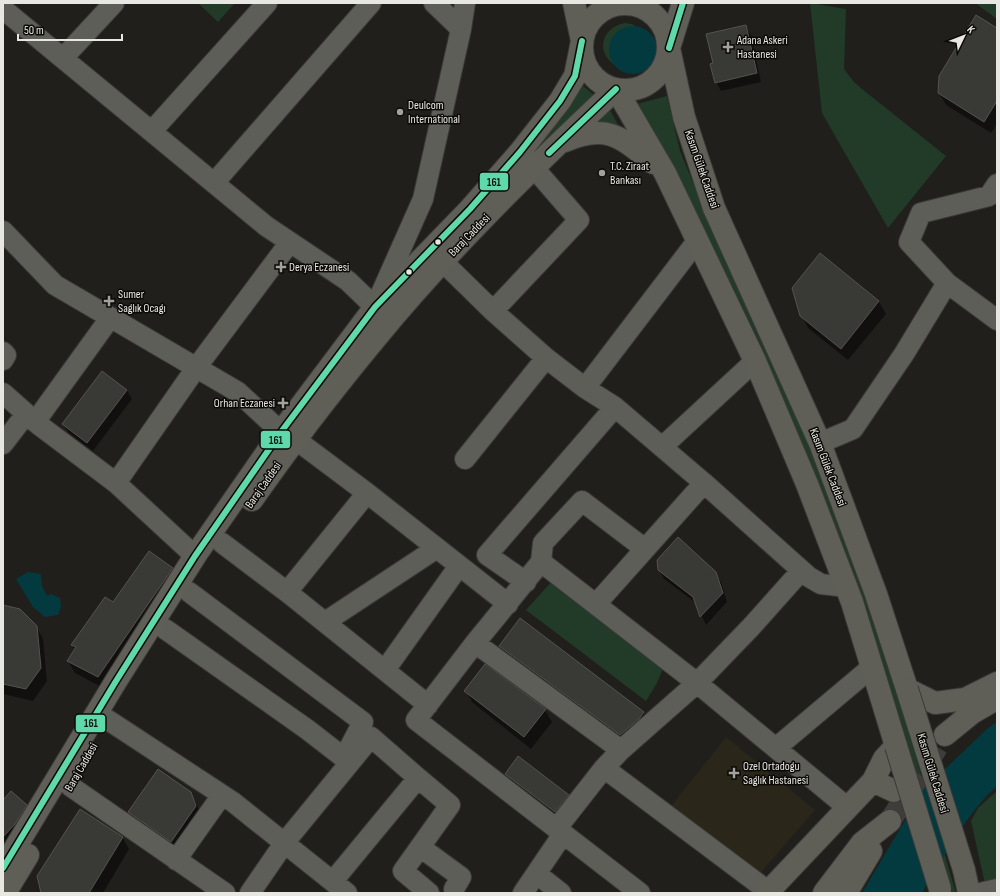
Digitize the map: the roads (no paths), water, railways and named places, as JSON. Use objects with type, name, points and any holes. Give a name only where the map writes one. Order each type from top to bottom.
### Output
[{"type":"main road","points":[[574,3],[582,41],[582,55],[587,68],[595,79],[607,86],[616,89],[634,90],[647,85],[658,76],[666,63],[669,48],[683,3]]},
{"type":"main road","points":[[582,41],[586,28],[604,8],[619,4],[634,3],[648,10],[659,20],[667,33],[669,48]]},
{"type":"main road","name":"Baraj Caddesi","points":[[9,885],[70,786],[108,720],[165,629],[222,543],[288,435],[375,306],[470,209],[520,152],[560,101],[575,76],[582,41]]},
{"type":"main road","name":"Kasım Gülek Caddesi","points":[[669,48],[684,117],[714,208],[820,443],[876,594],[964,870],[969,893]]},
{"type":"main road","points":[[616,89],[665,173],[755,361],[807,484],[847,587],[896,746],[903,794],[941,891]]},
{"type":"main road","name":"Baraj Caddesi","points":[[9,885],[112,688],[195,556],[288,435],[443,262],[534,168],[616,89]]},
{"type":"main road","points":[[560,143],[583,133],[606,132],[629,144],[665,173]]},
{"type":"main road","points":[[907,689],[935,703],[965,699],[997,683]]},
{"type":"main road","points":[[945,736],[972,713],[997,699]]},
{"type":"main road","points":[[768,892],[873,781],[884,759],[896,746]]},
{"type":"main road","points":[[873,781],[903,794]]},
{"type":"main road","points":[[824,893],[862,844],[890,821],[846,893]]},
{"type":"street","points":[[63,58],[114,3]]},
{"type":"street","points":[[152,131],[267,3]]},
{"type":"street","points":[[214,183],[371,3]]},
{"type":"street","points":[[434,3],[461,29]]},
{"type":"street","points":[[3,9],[266,226],[348,282],[375,306],[423,199],[461,29],[465,3]]},
{"type":"street","points":[[493,311],[579,220],[534,168]]},
{"type":"street","points":[[997,184],[989,196],[921,213],[910,242],[947,283],[997,320]]},
{"type":"street","points":[[3,231],[55,285],[238,392],[288,435],[367,493],[508,604]]},
{"type":"street","points":[[585,388],[697,241]]},
{"type":"street","points":[[116,483],[196,368],[290,242]]},
{"type":"street","points":[[443,262],[493,311],[546,358],[585,388],[615,407],[704,483],[801,570],[821,584],[847,587]]},
{"type":"street","points":[[820,443],[853,429],[904,354],[947,283]]},
{"type":"street","points":[[3,444],[31,418],[110,318]]},
{"type":"street","points":[[3,352],[6,355],[3,360]]},
{"type":"street","points":[[465,459],[546,358]]},
{"type":"street","points":[[662,447],[755,361]]},
{"type":"street","points":[[3,392],[31,418],[116,483],[195,556]]},
{"type":"street","points":[[526,582],[487,555],[615,407]]},
{"type":"street","points":[[596,604],[704,483]]},
{"type":"street","points":[[287,592],[367,493]]},
{"type":"street","points":[[640,893],[416,720],[475,643],[541,562],[543,543],[582,501],[645,549]]},
{"type":"street","points":[[222,543],[287,592],[428,704]]},
{"type":"street","points":[[325,622],[437,548]]},
{"type":"street","points":[[541,562],[777,747],[848,808]]},
{"type":"street","points":[[385,670],[459,566]]},
{"type":"street","points":[[523,893],[537,874],[560,831],[604,768],[697,683],[801,570]]},
{"type":"street","points":[[165,629],[308,730],[344,758],[363,722],[190,592]]},
{"type":"street","points":[[475,643],[622,750]]},
{"type":"street","points":[[777,747],[872,667]]},
{"type":"street","points":[[108,720],[222,795],[285,842],[340,887],[418,778]]},
{"type":"street","points":[[250,893],[285,842],[371,737],[450,805],[403,871],[429,893]]},
{"type":"street","points":[[604,768],[768,892]]},
{"type":"street","points":[[70,786],[225,893]]},
{"type":"street","points":[[176,860],[222,795]]},
{"type":"street","points":[[420,847],[462,878],[454,890]]},
{"type":"street","points":[[537,874],[561,893]]},
{"type":"street","points":[[980,893],[997,888]]},
{"type":"water","points":[[633,26],[642,28],[650,33],[655,41],[657,50],[655,59],[650,67],[642,72],[633,74],[624,72],[616,67],[611,59],[609,50],[611,41],[616,33],[624,28]]},
{"type":"water","points":[[28,572],[41,574],[42,586],[47,596],[51,594],[60,598],[61,607],[58,615],[45,617],[33,607],[16,579]]},
{"type":"water","points":[[997,722],[997,786],[965,822],[922,893],[862,893],[923,790],[988,728]]},
{"type":"tunnel","points":[[890,821],[945,735]]},
{"type":"place","name":"Adana Askeri Hastanesi","points":[[728,47]]},
{"type":"place","name":"Deulcom International","points":[[400,112]]},
{"type":"place","name":"T.C. Ziraat Bankası","points":[[602,173]]},
{"type":"place","name":"Derya Eczanesi","points":[[281,267]]},
{"type":"place","name":"Sumer Saglık Ocagı","points":[[109,301]]},
{"type":"place","name":"Orhan Eczanesi","points":[[283,403]]},
{"type":"place","name":"Ozel Ortadogu Saglık Hastanesi","points":[[734,773]]}]
